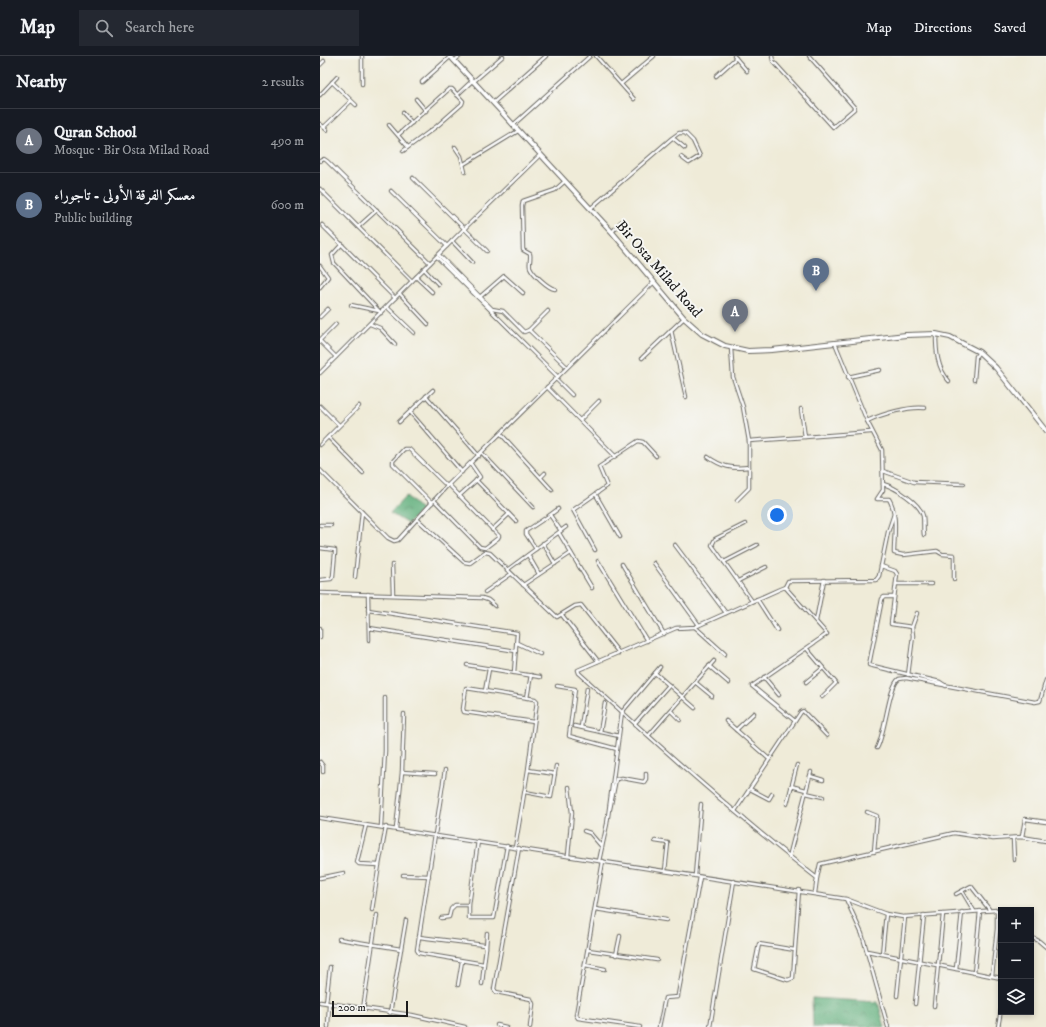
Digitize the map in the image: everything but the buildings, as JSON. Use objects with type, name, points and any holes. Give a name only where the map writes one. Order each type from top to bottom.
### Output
[{"type":"main road","name":"Bir Osta Milad Road","points":[[450,56],[564,182],[612,232],[653,283],[684,318],[702,334],[731,348],[748,351],[772,350],[906,335],[936,334],[950,338],[979,352],[996,368],[1046,431]]},
{"type":"street","points":[[362,56],[362,84]]},
{"type":"street","points":[[422,82],[450,56]]},
{"type":"street","points":[[454,61],[460,56]]},
{"type":"street","points":[[457,95],[503,56]]},
{"type":"street","points":[[493,103],[546,56]]},
{"type":"street","points":[[512,125],[590,56]]},
{"type":"street","points":[[596,56],[634,99]]},
{"type":"street","points":[[621,84],[654,56]]},
{"type":"street","points":[[772,56],[773,61],[833,127],[854,109],[854,107],[809,56]]},
{"type":"street","points":[[716,76],[735,57],[747,71]]},
{"type":"street","points":[[320,65],[324,61]]},
{"type":"street","points":[[320,95],[337,77]]},
{"type":"street","points":[[332,82],[356,105]]},
{"type":"street","points":[[398,135],[449,89],[451,89],[463,101],[462,104],[438,126],[403,151]]},
{"type":"street","points":[[416,99],[426,111]]},
{"type":"street","points":[[324,127],[351,101]]},
{"type":"street","points":[[403,113],[412,123]]},
{"type":"street","points":[[320,124],[326,130]]},
{"type":"street","points":[[389,125],[408,147]]},
{"type":"street","points":[[464,164],[518,131]]},
{"type":"street","points":[[590,209],[672,138],[680,133],[686,133],[696,144],[700,156],[689,163],[681,157]]},
{"type":"street","points":[[672,138],[684,148]]},
{"type":"street","points":[[455,147],[464,164],[465,172]]},
{"type":"street","points":[[320,373],[540,155]]},
{"type":"street","points":[[320,161],[324,159],[327,161],[430,263]]},
{"type":"street","points":[[412,178],[487,251]]},
{"type":"street","points":[[555,288],[550,287],[534,273],[529,266],[530,254],[523,250],[522,206],[523,200],[555,190],[564,182]]},
{"type":"street","points":[[320,189],[412,281]]},
{"type":"street","points":[[391,191],[447,246]]},
{"type":"street","points":[[358,227],[377,210]]},
{"type":"street","points":[[612,232],[621,222]]},
{"type":"street","points":[[322,225],[395,298]]},
{"type":"street","points":[[452,241],[472,262]]},
{"type":"street","points":[[342,244],[332,254],[332,260],[380,312]]},
{"type":"street","points":[[438,256],[481,296],[492,309],[503,311],[524,332],[529,330],[548,311]]},
{"type":"street","points":[[438,256],[572,395]]},
{"type":"street","points":[[320,266],[328,277],[320,287]]},
{"type":"street","points":[[424,269],[438,284]]},
{"type":"street","points":[[481,296],[504,276],[523,293]]},
{"type":"street","points":[[416,277],[432,292]]},
{"type":"street","points":[[320,470],[388,538],[394,541],[400,538],[448,486],[653,283]]},
{"type":"street","points":[[400,294],[428,324]]},
{"type":"street","points":[[351,305],[380,312]]},
{"type":"street","points":[[387,307],[414,333]]},
{"type":"street","points":[[320,317],[328,309]]},
{"type":"street","points":[[642,358],[684,318]]},
{"type":"street","points":[[336,324],[320,340],[336,357]]},
{"type":"street","points":[[370,324],[380,328],[395,344]]},
{"type":"street","points":[[529,330],[567,367]]},
{"type":"street","points":[[671,330],[686,397]]},
{"type":"street","points":[[936,334],[936,348],[940,370],[949,381]]},
{"type":"street","points":[[835,342],[867,421],[882,450],[882,495],[877,499],[890,499],[894,514],[895,554],[903,555],[937,551],[942,554],[954,555],[954,579]]},
{"type":"street","points":[[731,348],[733,377],[743,407],[749,441],[749,490],[737,500]]},
{"type":"street","points":[[974,380],[976,356],[979,352]]},
{"type":"street","points":[[848,377],[880,370]]},
{"type":"street","points":[[547,387],[615,456]]},
{"type":"street","points":[[400,422],[432,390]]},
{"type":"street","points":[[426,396],[479,456]]},
{"type":"street","points":[[580,420],[599,401]]},
{"type":"street","points":[[320,406],[339,425]]},
{"type":"street","points":[[320,445],[360,406]]},
{"type":"street","points":[[867,421],[917,407],[925,408]]},
{"type":"street","points":[[801,408],[805,437]]},
{"type":"street","points":[[410,412],[462,472]]},
{"type":"street","points":[[749,441],[872,432]]},
{"type":"street","points":[[501,434],[552,490]]},
{"type":"street","points":[[328,437],[363,473]]},
{"type":"street","points":[[595,550],[573,510],[608,485],[599,467],[637,442],[641,441],[656,456]]},
{"type":"street","points":[[404,449],[409,450],[459,496],[499,538],[485,548],[480,547],[392,464],[393,461],[404,449]]},
{"type":"street","points":[[482,453],[533,507]]},
{"type":"street","points":[[708,457],[717,463],[731,468],[749,467]]},
{"type":"street","points":[[459,496],[480,475],[471,464]]},
{"type":"street","points":[[883,471],[914,482],[964,484]]},
{"type":"street","points":[[541,477],[545,473]]},
{"type":"street","points":[[476,480],[516,521]]},
{"type":"street","points":[[883,484],[897,489],[913,502],[921,512],[924,535]]},
{"type":"street","points":[[596,495],[620,537]]},
{"type":"street","points":[[536,549],[526,532],[558,509]]},
{"type":"street","points":[[355,577],[362,512]]},
{"type":"street","points":[[492,530],[509,514]]},
{"type":"street","points":[[817,878],[789,857],[735,811],[578,672],[579,668],[619,653],[679,627],[695,627],[784,587],[788,581],[876,580],[879,576],[888,532],[894,514]]},
{"type":"street","points":[[550,515],[592,588]]},
{"type":"street","points":[[417,519],[464,562],[470,563],[487,552],[555,616],[559,617],[576,606],[581,605],[619,653]]},
{"type":"street","points":[[745,524],[713,542],[714,547],[752,601]]},
{"type":"street","points":[[320,525],[331,525]]},
{"type":"street","points":[[507,570],[566,527]]},
{"type":"street","points":[[543,543],[555,564]]},
{"type":"street","points":[[675,545],[726,613]]},
{"type":"street","points":[[724,562],[757,545]]},
{"type":"street","points":[[320,548],[332,548],[335,550],[335,553],[334,576],[331,579],[320,580]]},
{"type":"street","points":[[523,585],[571,553]]},
{"type":"street","points":[[528,555],[539,574]]},
{"type":"street","points":[[598,561],[647,641]]},
{"type":"street","points":[[654,563],[699,625]]},
{"type":"street","points":[[622,564],[664,634]]},
{"type":"street","points":[[392,565],[393,594]]},
{"type":"street","points":[[881,566],[896,572],[891,624],[912,627]]},
{"type":"street","points":[[738,581],[766,567]]},
{"type":"street","points":[[485,592],[511,574]]},
{"type":"street","points":[[816,621],[824,580]]},
{"type":"street","points":[[896,584],[931,584]]},
{"type":"street","points":[[784,587],[827,634],[752,686],[794,721]]},
{"type":"street","points":[[320,593],[393,594],[482,598],[496,606]]},
{"type":"street","points":[[368,594],[369,640]]},
{"type":"street","points":[[894,597],[884,597],[882,599],[869,665],[940,682],[946,686]]},
{"type":"street","points":[[757,599],[777,630]]},
{"type":"street","points":[[368,610],[516,633],[518,635],[514,673]]},
{"type":"street","points":[[908,675],[914,636],[912,627],[917,613]]},
{"type":"street","points":[[562,615],[598,661]]},
{"type":"street","points":[[695,627],[725,654]]},
{"type":"street","points":[[320,628],[320,637]]},
{"type":"street","points":[[369,628],[516,651]]},
{"type":"street","points":[[517,642],[540,654]]},
{"type":"street","points":[[807,649],[836,684],[822,697]]},
{"type":"street","points":[[649,735],[714,661]]},
{"type":"street","points":[[467,665],[540,677]]},
{"type":"street","points":[[709,666],[729,683]]},
{"type":"street","points":[[599,860],[609,810],[622,712],[660,667]]},
{"type":"street","points":[[806,682],[823,668]]},
{"type":"street","points":[[485,691],[489,669]]},
{"type":"street","points":[[655,673],[695,708]]},
{"type":"street","points":[[527,698],[531,675]]},
{"type":"street","points":[[764,677],[779,695]]},
{"type":"street","points":[[878,748],[882,739],[896,680],[906,678],[1035,702],[1040,701],[1042,697],[1046,680]]},
{"type":"street","points":[[695,682],[712,696]]},
{"type":"street","points":[[635,723],[669,684]]},
{"type":"street","points":[[557,686],[575,689],[569,736],[617,749]]},
{"type":"street","points":[[515,848],[525,792],[537,700],[466,688],[464,712],[534,722]]},
{"type":"street","points":[[581,727],[587,688]]},
{"type":"street","points":[[381,827],[385,765],[385,698]]},
{"type":"street","points":[[600,732],[605,702]]},
{"type":"street","points":[[670,711],[680,720]]},
{"type":"street","points":[[735,811],[794,721],[803,712],[827,736]]},
{"type":"street","points":[[736,730],[754,713]]},
{"type":"street","points":[[396,829],[402,772],[404,714]]},
{"type":"street","points":[[726,721],[769,760]]},
{"type":"street","points":[[574,726],[619,736]]},
{"type":"street","points":[[320,762],[323,766],[323,772]]},
{"type":"street","points":[[787,804],[797,765]]},
{"type":"street","points":[[525,792],[551,796],[556,766]]},
{"type":"street","points":[[445,770],[417,950],[420,953],[484,964]]},
{"type":"street","points":[[528,770],[555,774]]},
{"type":"street","points":[[402,772],[435,774]]},
{"type":"street","points":[[609,810],[611,807],[616,779],[622,778],[644,782],[646,779],[646,773]]},
{"type":"street","points":[[789,857],[811,774],[823,780]]},
{"type":"street","points":[[791,786],[822,797]]},
{"type":"street","points":[[568,856],[572,813],[569,787]]},
{"type":"street","points":[[750,789],[769,799],[772,794]]},
{"type":"street","points":[[695,876],[702,804]]},
{"type":"street","points":[[867,812],[877,816],[874,852]]},
{"type":"street","points":[[320,818],[435,834],[700,877],[799,890],[846,899],[886,914],[905,917],[996,910],[998,912],[992,976]]},
{"type":"street","points":[[1022,837],[1025,819],[1046,822]]},
{"type":"street","points":[[366,824],[357,863],[376,866],[379,864]]},
{"type":"street","points":[[372,910],[386,828]]},
{"type":"street","points":[[584,831],[590,833],[602,847]]},
{"type":"street","points":[[815,893],[820,864],[954,833],[995,839],[1022,837],[1046,841]]},
{"type":"street","points":[[1013,838],[1014,860]]},
{"type":"street","points":[[478,841],[470,905],[470,918],[492,919],[495,916],[507,846]]},
{"type":"street","points":[[655,841],[668,843],[665,871]]},
{"type":"street","points":[[519,848],[494,988],[496,992],[531,999],[533,1004],[530,1027]]},
{"type":"street","points":[[603,861],[577,1017],[640,1027]]},
{"type":"street","points":[[320,878],[344,873]]},
{"type":"street","points":[[403,875],[429,876]]},
{"type":"street","points":[[659,1027],[664,998],[678,997],[700,877]]},
{"type":"street","points":[[710,1027],[734,881]]},
{"type":"street","points":[[956,894],[971,886],[990,910]]},
{"type":"street","points":[[795,950],[759,944],[754,969],[790,980],[792,978],[795,950],[799,890]]},
{"type":"street","points":[[962,891],[974,911]]},
{"type":"street","points":[[846,899],[858,925],[867,951],[888,1027]]},
{"type":"street","points":[[441,918],[449,917],[453,906],[470,905]]},
{"type":"street","points":[[595,908],[666,920]]},
{"type":"street","points":[[974,973],[980,911]]},
{"type":"street","points":[[956,969],[962,912]]},
{"type":"street","points":[[882,954],[886,914]]},
{"type":"street","points":[[934,1006],[943,914]]},
{"type":"street","points":[[363,1009],[377,915]]},
{"type":"street","points":[[915,1004],[924,915]]},
{"type":"street","points":[[897,996],[905,917]]},
{"type":"street","points":[[390,1013],[406,920]]},
{"type":"street","points":[[482,984],[487,933]]},
{"type":"street","points":[[616,955],[620,936]]},
{"type":"street","points":[[419,937],[484,945],[486,948]]},
{"type":"street","points":[[1034,938],[1046,947]]},
{"type":"street","points":[[339,939],[400,949]]},
{"type":"street","points":[[588,950],[657,960]]},
{"type":"street","points":[[867,951],[998,977]]},
{"type":"street","points":[[458,985],[462,961]]},
{"type":"street","points":[[585,965],[605,969]]},
{"type":"street","points":[[328,1027],[327,1003],[330,967]]},
{"type":"street","points":[[320,1002],[418,1016],[465,1027]]},
{"type":"street","points":[[998,1027],[1000,1015]]},
{"type":"street","points":[[497,1025],[506,1027]]},
{"type":"green space","points":[[406,496],[421,510],[408,524],[390,513]]},
{"type":"green space","points":[[812,998],[878,1002],[885,1027],[813,1027]]},
{"type":"place","name":"معسكر الفرقة الأولى - تاجوراء","points":[[816,291]]},
{"type":"place","name":"Quran School","points":[[735,332]]}]
